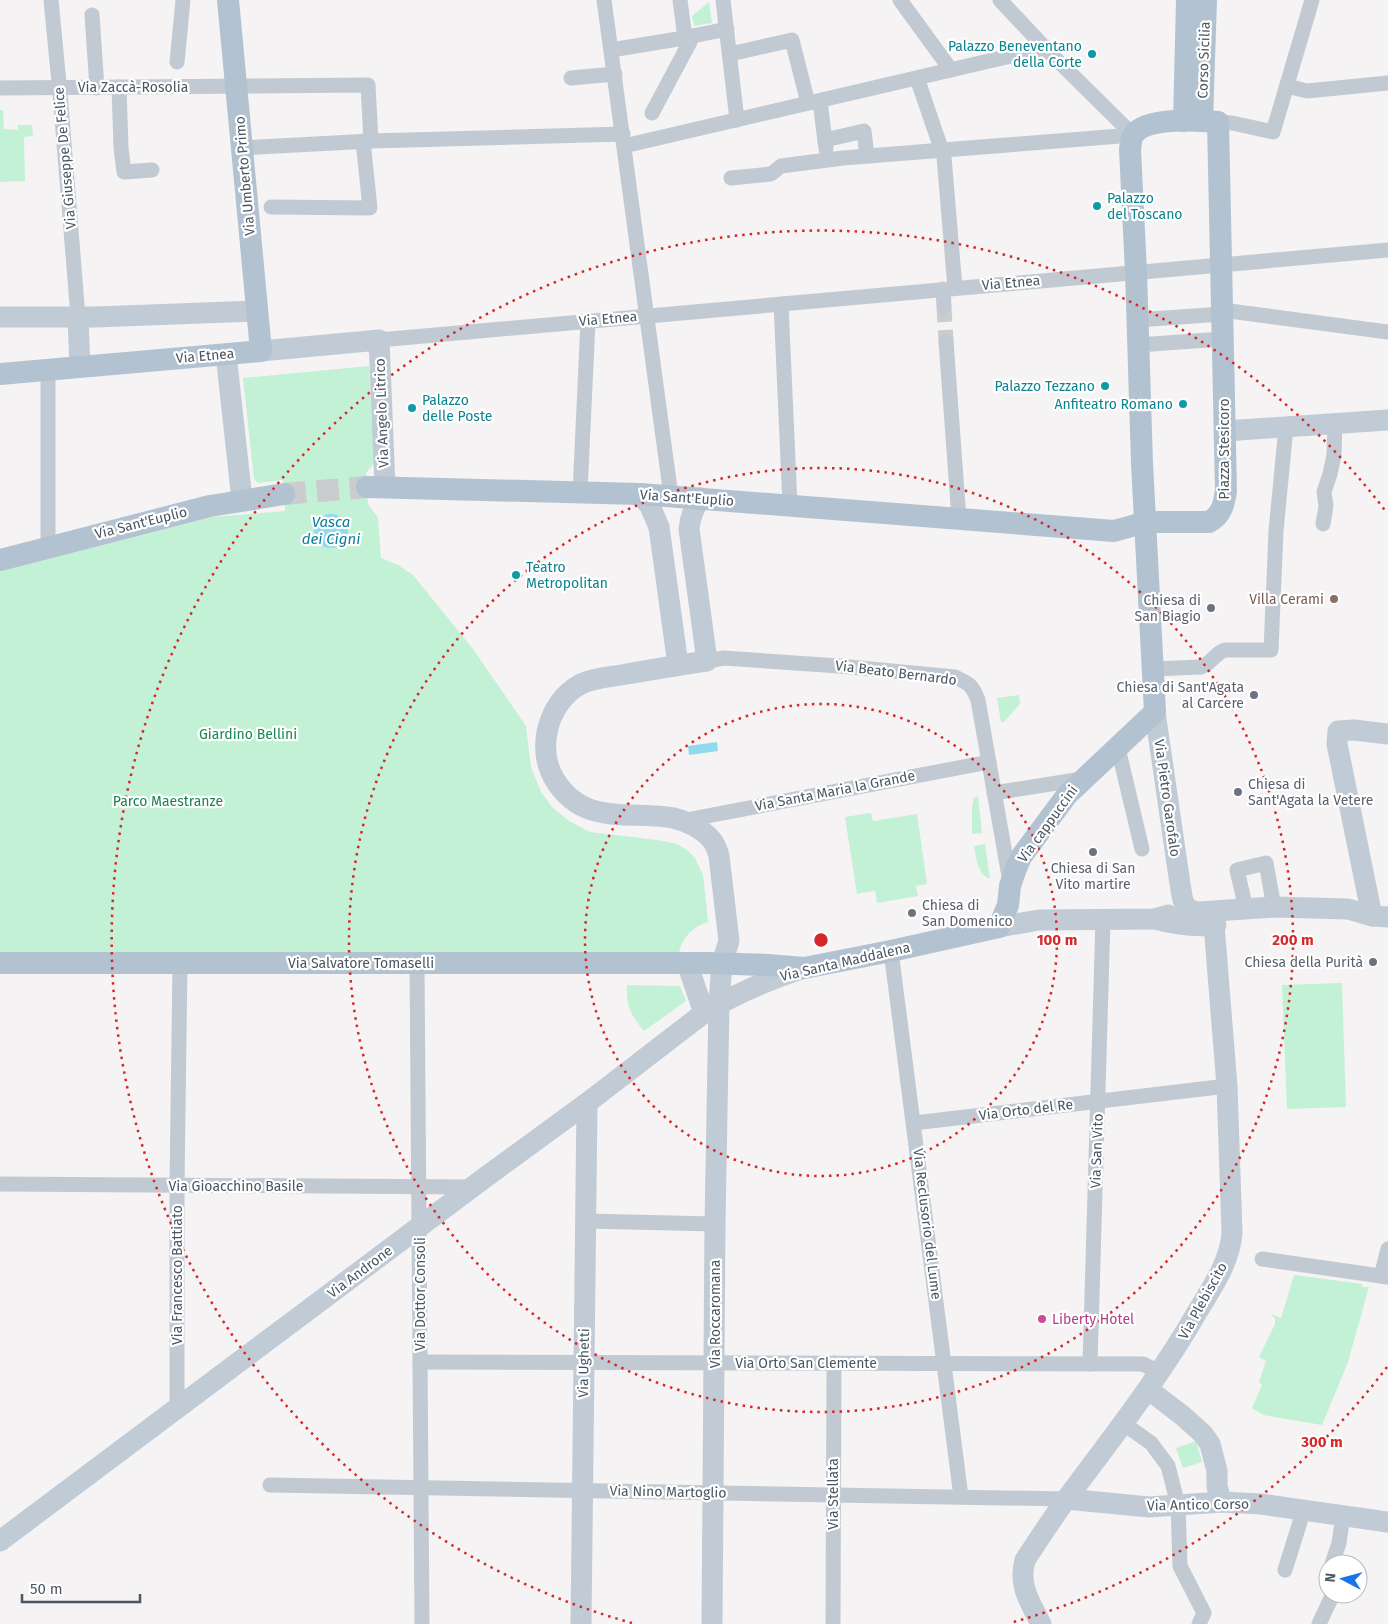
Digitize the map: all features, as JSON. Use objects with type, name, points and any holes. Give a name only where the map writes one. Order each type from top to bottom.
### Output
[{"type":"main road","name":"Via Umberto Primo","points":[[228,0],[261,351]]},
{"type":"main road","name":"Corso Sicilia","points":[[1187,0],[1201,121]]},
{"type":"main road","name":"Corso Sicilia","points":[[1201,121],[1206,0]]},
{"type":"main road","points":[[1156,712],[1142,463],[1130,149],[1124,135],[1155,123],[1201,121]]},
{"type":"main road","name":"Piazza Stesicoro","points":[[1146,522],[1209,522],[1222,511],[1226,491],[1232,430],[1223,339],[1229,312],[1201,121]]},
{"type":"main road","points":[[0,317],[78,317],[257,312]]},
{"type":"main road","points":[[78,317],[80,367]]},
{"type":"main road","name":"Via Etnea","points":[[0,374],[380,340]]},
{"type":"main road","name":"Via Angelo Litrico","points":[[376,487],[380,340]]},
{"type":"main road","points":[[226,354],[242,500]]},
{"type":"main road","points":[[1232,430],[1388,420]]},
{"type":"main road","name":"Via Sant'Euplio","points":[[376,487],[640,494],[1114,531],[1146,522]]},
{"type":"main road","name":"Via Sant'Euplio","points":[[0,560],[210,506],[284,494]]},
{"type":"main road","points":[[640,494],[650,506],[659,527],[669,667]]},
{"type":"main road","points":[[681,821],[670,817],[605,814],[581,806],[570,799],[553,778],[546,753],[546,739],[550,720],[559,704],[568,693],[580,684],[597,679],[715,660],[689,530],[693,510],[700,498]]},
{"type":"main road","name":"Via cappuccini","points":[[999,927],[1008,905],[1010,886],[1021,857],[1067,795],[1156,712]]},
{"type":"main road","name":"Via Pietro Garofalo","points":[[1156,712],[1180,884]]},
{"type":"main road","points":[[1380,916],[1337,744],[1338,731],[1354,730],[1388,734]]},
{"type":"main road","name":"Via Roccaromana","points":[[681,821],[697,828],[708,836],[715,845],[719,856],[730,964],[712,1008],[716,1224],[712,1624]]},
{"type":"main road","points":[[1180,884],[1183,903],[1191,911],[1274,907],[1348,910],[1380,916]]},
{"type":"main road","points":[[999,927],[1039,920],[1103,928],[1155,919],[1173,914],[1176,911],[1180,884]]},
{"type":"main road","points":[[1155,919],[1173,924],[1193,926],[1260,920],[1347,920],[1380,916]]},
{"type":"main road","name":"Via Plebiscito","points":[[1041,1624],[1024,1589],[1023,1569],[1025,1560],[1066,1499],[1155,1381],[1205,1298],[1228,1256],[1231,1245],[1227,1086],[1214,925]]},
{"type":"main road","name":"Via Santa Maddalena","points":[[712,1008],[750,987],[804,968],[999,927]]},
{"type":"main road","name":"Via Salvatore Tomaselli","points":[[0,963],[687,963],[804,968]]},
{"type":"main road","points":[[687,963],[712,1008]]},
{"type":"main road","name":"Via Androne","points":[[0,1540],[712,1008]]},
{"type":"main road","name":"Via Ughetti","points":[[580,1624],[587,1103]]},
{"type":"main road","points":[[1155,1381],[1167,1402],[1203,1434],[1210,1444],[1217,1471],[1217,1487],[1222,1502]]},
{"type":"main road","name":"Via Antico Corso","points":[[1066,1499],[1149,1507],[1222,1502],[1262,1504],[1388,1522]]},
{"type":"street","name":"Via Giuseppe De Felice","points":[[51,0],[78,317]]},
{"type":"street","points":[[177,62],[183,0]]},
{"type":"street","points":[[604,0],[671,496]]},
{"type":"street","points":[[653,140],[651,115],[687,39],[680,0]]},
{"type":"street","points":[[723,0],[737,120]]},
{"type":"street","points":[[900,0],[951,70]]},
{"type":"street","points":[[1000,0],[1124,135]]},
{"type":"street","points":[[1201,121],[1232,123],[1273,132],[1312,0]]},
{"type":"street","points":[[92,15],[97,88]]},
{"type":"street","points":[[611,50],[728,32]]},
{"type":"street","points":[[730,54],[792,40],[814,102],[825,140],[827,160]]},
{"type":"street","points":[[242,148],[367,141],[653,140],[1045,48]]},
{"type":"street","points":[[571,78],[614,74]]},
{"type":"street","points":[[916,78],[944,157],[949,289],[944,307]]},
{"type":"street","points":[[1287,86],[1307,91],[1388,83]]},
{"type":"street","name":"Via Zaccà-Rosolia","points":[[0,88],[368,85],[367,141]]},
{"type":"street","points":[[119,87],[121,148],[124,172],[152,170]]},
{"type":"street","points":[[825,140],[864,131],[867,156]]},
{"type":"street","points":[[731,178],[771,174],[781,166],[827,160],[1124,135]]},
{"type":"street","points":[[271,207],[370,208],[367,141]]},
{"type":"street","points":[[1221,265],[1388,250]]},
{"type":"street","name":"Via Etnea","points":[[380,340],[1221,265]]},
{"type":"street","points":[[781,304],[790,505]]},
{"type":"street","points":[[1137,320],[1229,312],[1388,332]]},
{"type":"street","points":[[580,493],[588,321]]},
{"type":"street","points":[[1138,345],[1223,339]]},
{"type":"street","points":[[946,342],[959,519]]},
{"type":"street","points":[[48,370],[48,547]]},
{"type":"street","points":[[1323,524],[1326,506],[1324,492],[1334,455],[1335,423]]},
{"type":"street","points":[[1153,669],[1205,666],[1219,652],[1226,650],[1271,650],[1276,531],[1286,427]]},
{"type":"street","name":"Via Beato Bernardo","points":[[715,660],[831,665],[955,677],[973,688],[978,700],[1010,886]]},
{"type":"street","points":[[1118,748],[1142,849]]},
{"type":"street","name":"Via Santa Maria la Grande","points":[[681,821],[989,762]]},
{"type":"street","points":[[993,786],[1082,779]]},
{"type":"street","points":[[1246,909],[1237,870],[1266,863],[1274,907]]},
{"type":"street","name":"Via San Vito","points":[[1090,1364],[1103,928]]},
{"type":"street","name":"Via Reclusorio del Lume","points":[[891,951],[961,1497]]},
{"type":"street","name":"Via Francesco Battiato","points":[[177,1408],[180,962]]},
{"type":"street","name":"Via Dottor Consoli","points":[[418,964],[422,1624]]},
{"type":"street","name":"Via Orto del Re","points":[[914,1123],[1227,1086]]},
{"type":"street","name":"Via Gioacchino Basile","points":[[0,1184],[472,1187]]},
{"type":"street","points":[[585,1221],[716,1224]]},
{"type":"street","points":[[1262,1259],[1384,1276],[1388,1249]]},
{"type":"street","name":"Via Orto San Clemente","points":[[420,1362],[1143,1364],[1155,1381]]},
{"type":"street","name":"Via Stellata","points":[[832,1624],[834,1363]]},
{"type":"street","points":[[1124,1424],[1142,1435],[1159,1452],[1168,1466],[1178,1505],[1180,1566],[1204,1613],[1199,1624]]},
{"type":"street","name":"Via Nino Martoglio","points":[[270,1485],[1066,1499]]},
{"type":"street","points":[[1285,1570],[1304,1510]]},
{"type":"street","points":[[1335,1554],[1339,1543],[1342,1515]]},
{"type":"street","points":[[1319,1624],[1328,1604]]},
{"type":"green space","points":[[709,2],[712,23],[694,26],[692,16]]},
{"type":"green space","points":[[0,110],[3,110],[4,129],[18,130],[18,125],[32,125],[33,136],[24,137],[25,181],[0,182]]},
{"type":"green space","name":"Giardino Bellini","points":[[369,366],[374,463],[366,473],[368,504],[378,518],[381,558],[398,565],[413,575],[473,649],[526,726],[531,767],[541,792],[552,807],[569,821],[590,832],[657,840],[677,844],[687,850],[695,858],[703,875],[708,922],[697,927],[685,938],[679,954],[0,952],[0,571],[213,517],[285,511],[283,480],[258,483],[254,479],[243,378]]},
{"type":"green space","points":[[1019,695],[1020,704],[1004,722],[1001,722],[997,698]]},
{"type":"green space","points":[[978,796],[982,833],[972,834],[972,807],[974,798]]},
{"type":"green space","points":[[871,813],[873,821],[917,814],[927,884],[916,886],[918,896],[877,903],[875,891],[857,894],[845,817]]},
{"type":"green space","points":[[985,844],[990,879],[980,870],[974,846]]},
{"type":"green space","points":[[1342,983],[1346,1107],[1287,1109],[1282,985]]},
{"type":"green space","points":[[627,985],[680,986],[686,1001],[644,1031],[630,1010],[627,999]]},
{"type":"green space","points":[[1294,1275],[1362,1284],[1362,1287],[1369,1287],[1348,1362],[1322,1425],[1263,1415],[1252,1408],[1262,1385],[1259,1382],[1266,1361],[1259,1357],[1275,1324],[1275,1319],[1271,1314],[1281,1318]]},
{"type":"green space","points":[[1196,1441],[1202,1462],[1183,1468],[1176,1448]]},
{"type":"water","name":"Vasca dei Cigni","points":[[331,514],[338,515],[343,519],[347,524],[347,538],[343,543],[338,547],[331,548],[324,547],[319,543],[315,538],[314,531],[315,524],[319,519],[324,515]]},
{"type":"water","points":[[717,742],[718,751],[689,755],[688,746]]},
{"type":"tunnel","points":[[944,307],[946,341]]},
{"type":"tunnel","points":[[284,494],[367,487]]},
{"type":"place","name":"Palazzo Beneventano della Corte","points":[[1092,54]]},
{"type":"place","name":"Palazzo del Toscano","points":[[1097,206]]},
{"type":"place","name":"Palazzo Tezzano","points":[[1105,386]]},
{"type":"place","name":"Anfiteatro Romano","points":[[1183,404]]},
{"type":"place","name":"Palazzo delle Poste","points":[[412,408]]},
{"type":"place","name":"Teatro Metropolitan","points":[[516,575]]},
{"type":"place","name":"Villa Cerami","points":[[1334,599]]},
{"type":"place","name":"Chiesa di San Biagio","points":[[1211,608]]},
{"type":"place","name":"Chiesa di Sant'Agata al Carcere","points":[[1254,695]]},
{"type":"place","name":"Chiesa di Sant'Agata la Vetere","points":[[1238,792]]},
{"type":"place","name":"Chiesa di San Vito martire","points":[[1093,852]]},
{"type":"place","name":"Chiesa di San Domenico","points":[[912,913]]},
{"type":"place","name":"Chiesa della Purità","points":[[1373,962]]},
{"type":"place","name":"Liberty Hotel","points":[[1042,1319]]},
{"type":"park label","name":"Parco Maestranze","points":[[168,801]]}]
